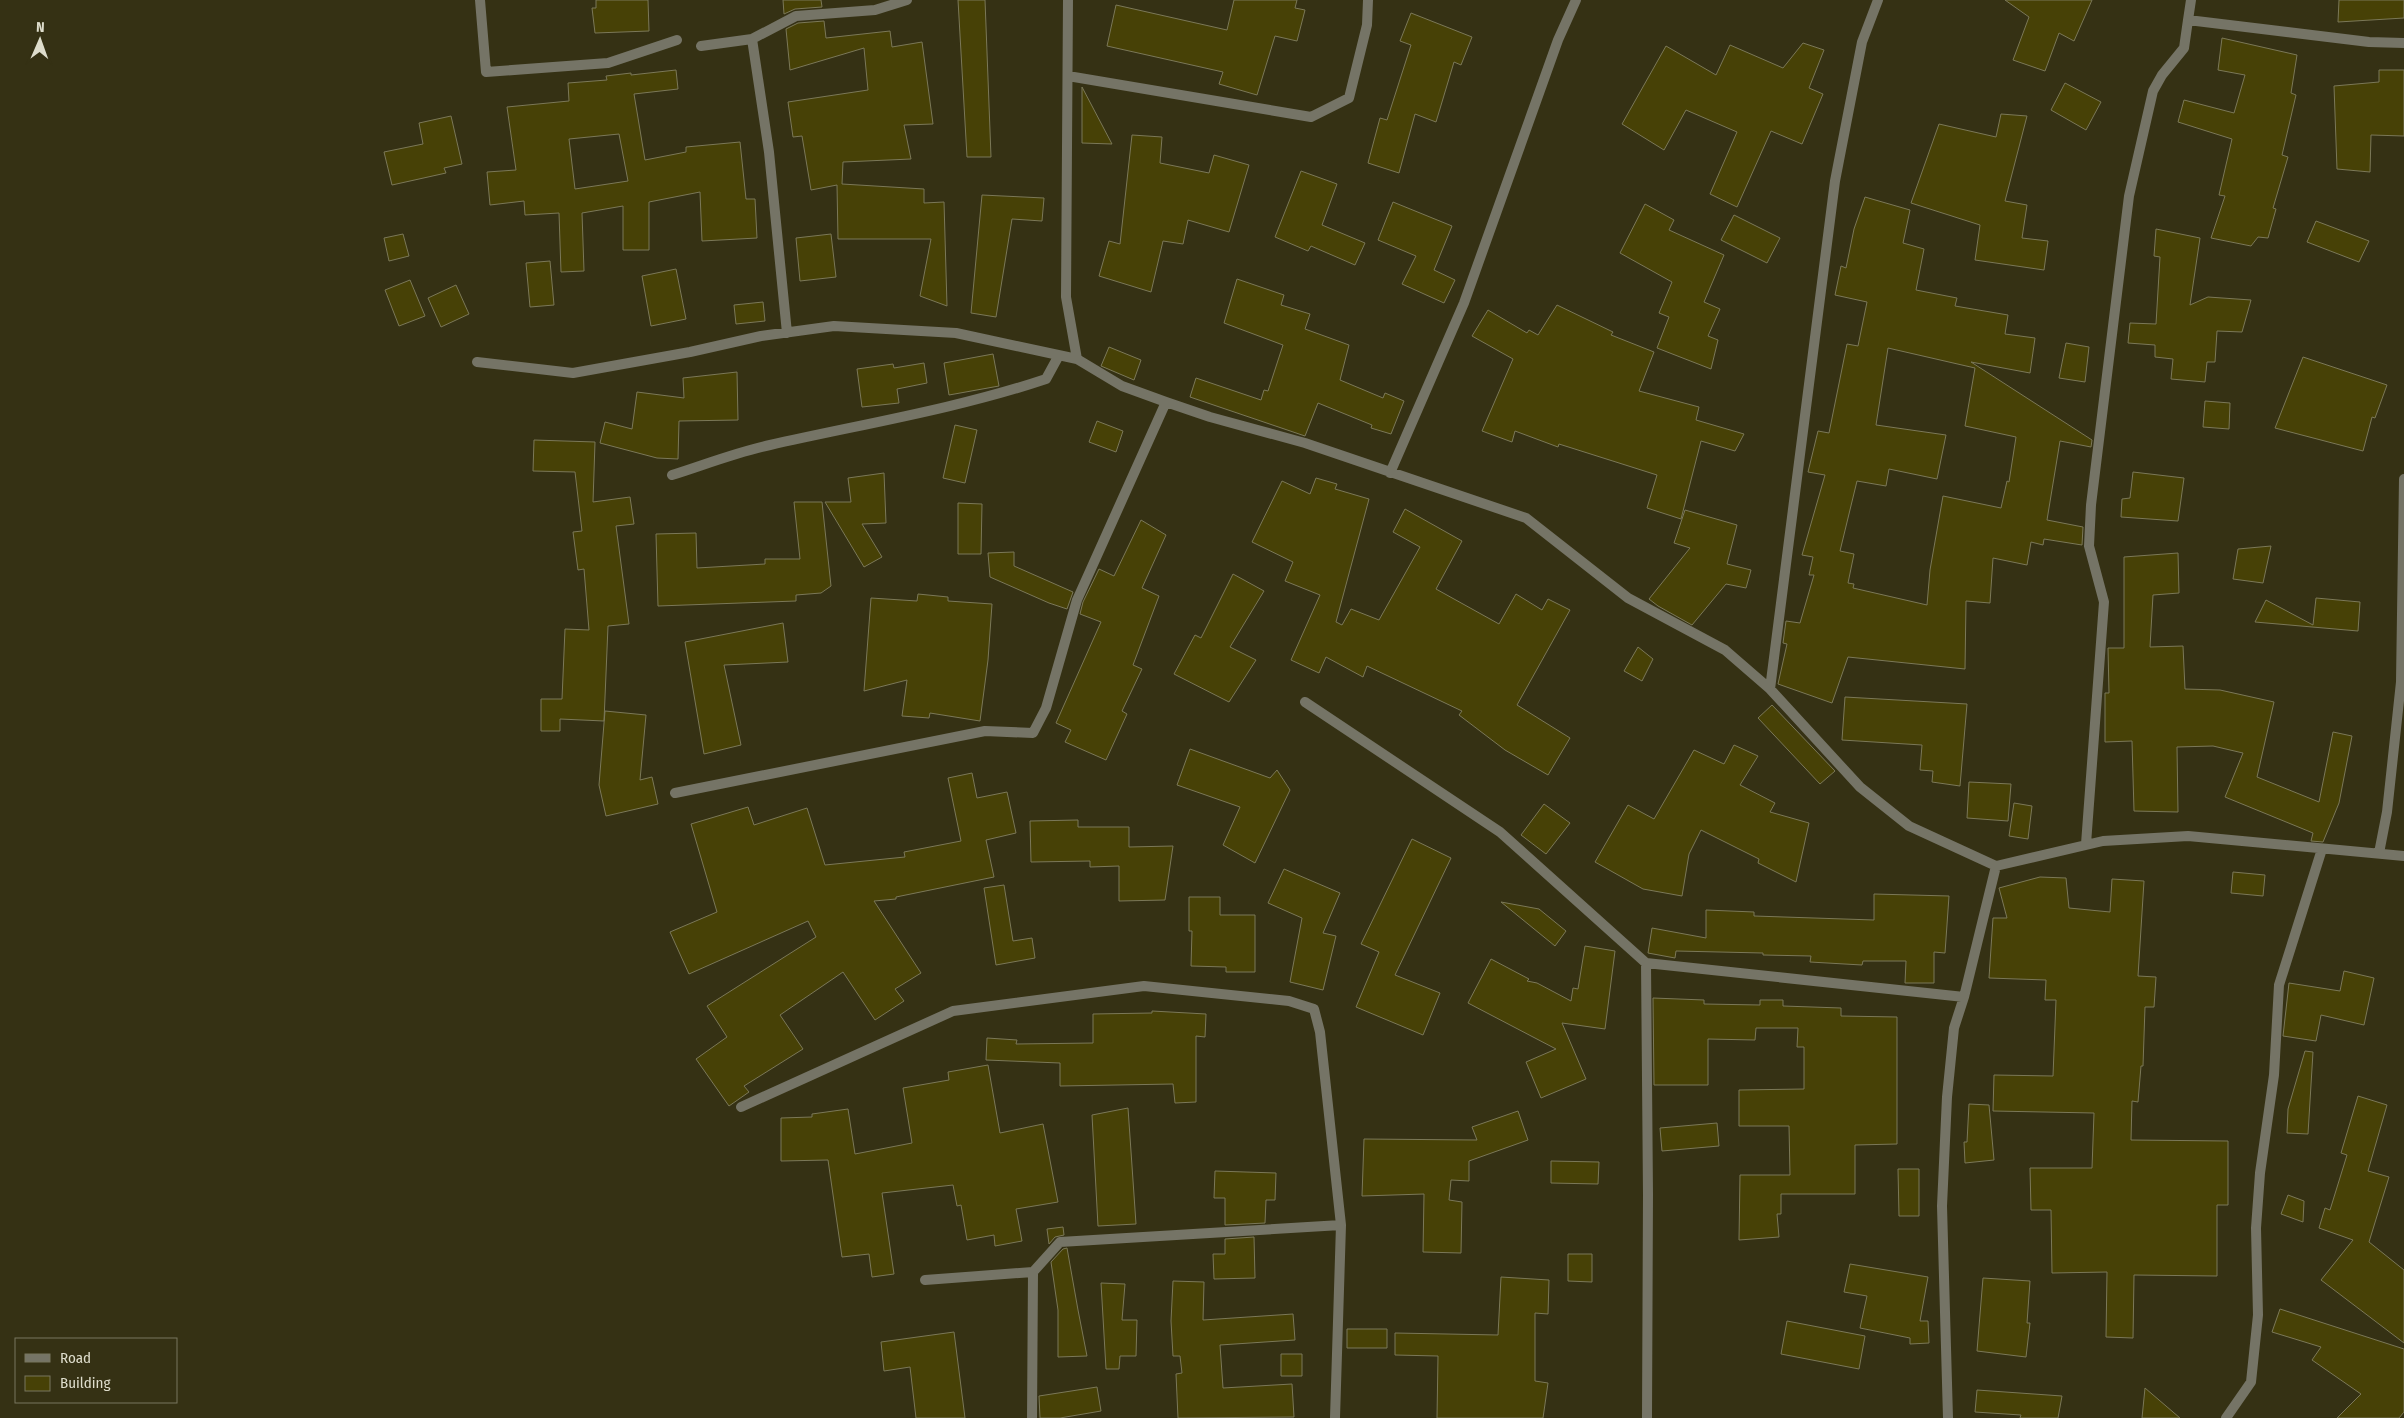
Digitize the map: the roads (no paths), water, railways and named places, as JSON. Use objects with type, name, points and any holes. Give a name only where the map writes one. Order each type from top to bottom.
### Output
[{"type":"street","points":[[480,0],[486,72],[608,63],[677,40]]},
{"type":"street","points":[[701,46],[752,39],[796,16],[875,10],[907,0]]},
{"type":"street","points":[[1068,0],[1066,297],[1077,360]]},
{"type":"street","points":[[1068,76],[1311,117],[1349,98],[1367,25],[1368,0]]},
{"type":"street","points":[[1390,473],[1464,304],[1558,40],[1576,0]]},
{"type":"street","points":[[1770,689],[1835,181],[1862,42],[1878,0]]},
{"type":"street","points":[[2086,844],[2104,602],[2089,546],[2091,505],[2112,332],[2129,196],[2153,91],[2162,75],[2184,48],[2191,0]]},
{"type":"street","points":[[2188,20],[2369,42],[2404,44]]},
{"type":"street","points":[[752,39],[769,152],[787,333]]},
{"type":"street","points":[[477,362],[573,373],[834,326],[956,333],[1077,360],[1122,386],[1166,402],[1210,417],[1306,443],[1526,518],[1628,598],[1725,650],[1770,689],[1860,787],[1909,826],[1996,866],[2103,840],[2188,836],[2404,856]]},
{"type":"street","points":[[672,475],[768,445],[901,419],[992,397],[1046,379],[1058,357]]},
{"type":"street","points":[[674,794],[985,731],[1034,733],[1046,708],[1077,600],[1166,402]]},
{"type":"street","points":[[2379,853],[2386,812],[2401,682],[2404,479]]},
{"type":"street","points":[[1306,702],[1500,832],[1646,964],[1964,997]]},
{"type":"street","points":[[2226,1418],[2251,1382],[2258,1315],[2257,1210],[2274,1076],[2279,985],[2322,849]]},
{"type":"street","points":[[1948,1418],[1942,1206],[1954,1028],[1964,997],[1996,866]]},
{"type":"street","points":[[1646,964],[1648,1185],[1647,1418]]},
{"type":"street","points":[[741,1107],[954,1011],[1144,986],[1289,1001],[1314,1010],[1320,1032],[1342,1225],[1335,1418]]},
{"type":"street","points":[[1032,1418],[1033,1272],[1060,1242],[1342,1225]]},
{"type":"street","points":[[925,1280],[1033,1272]]}]
